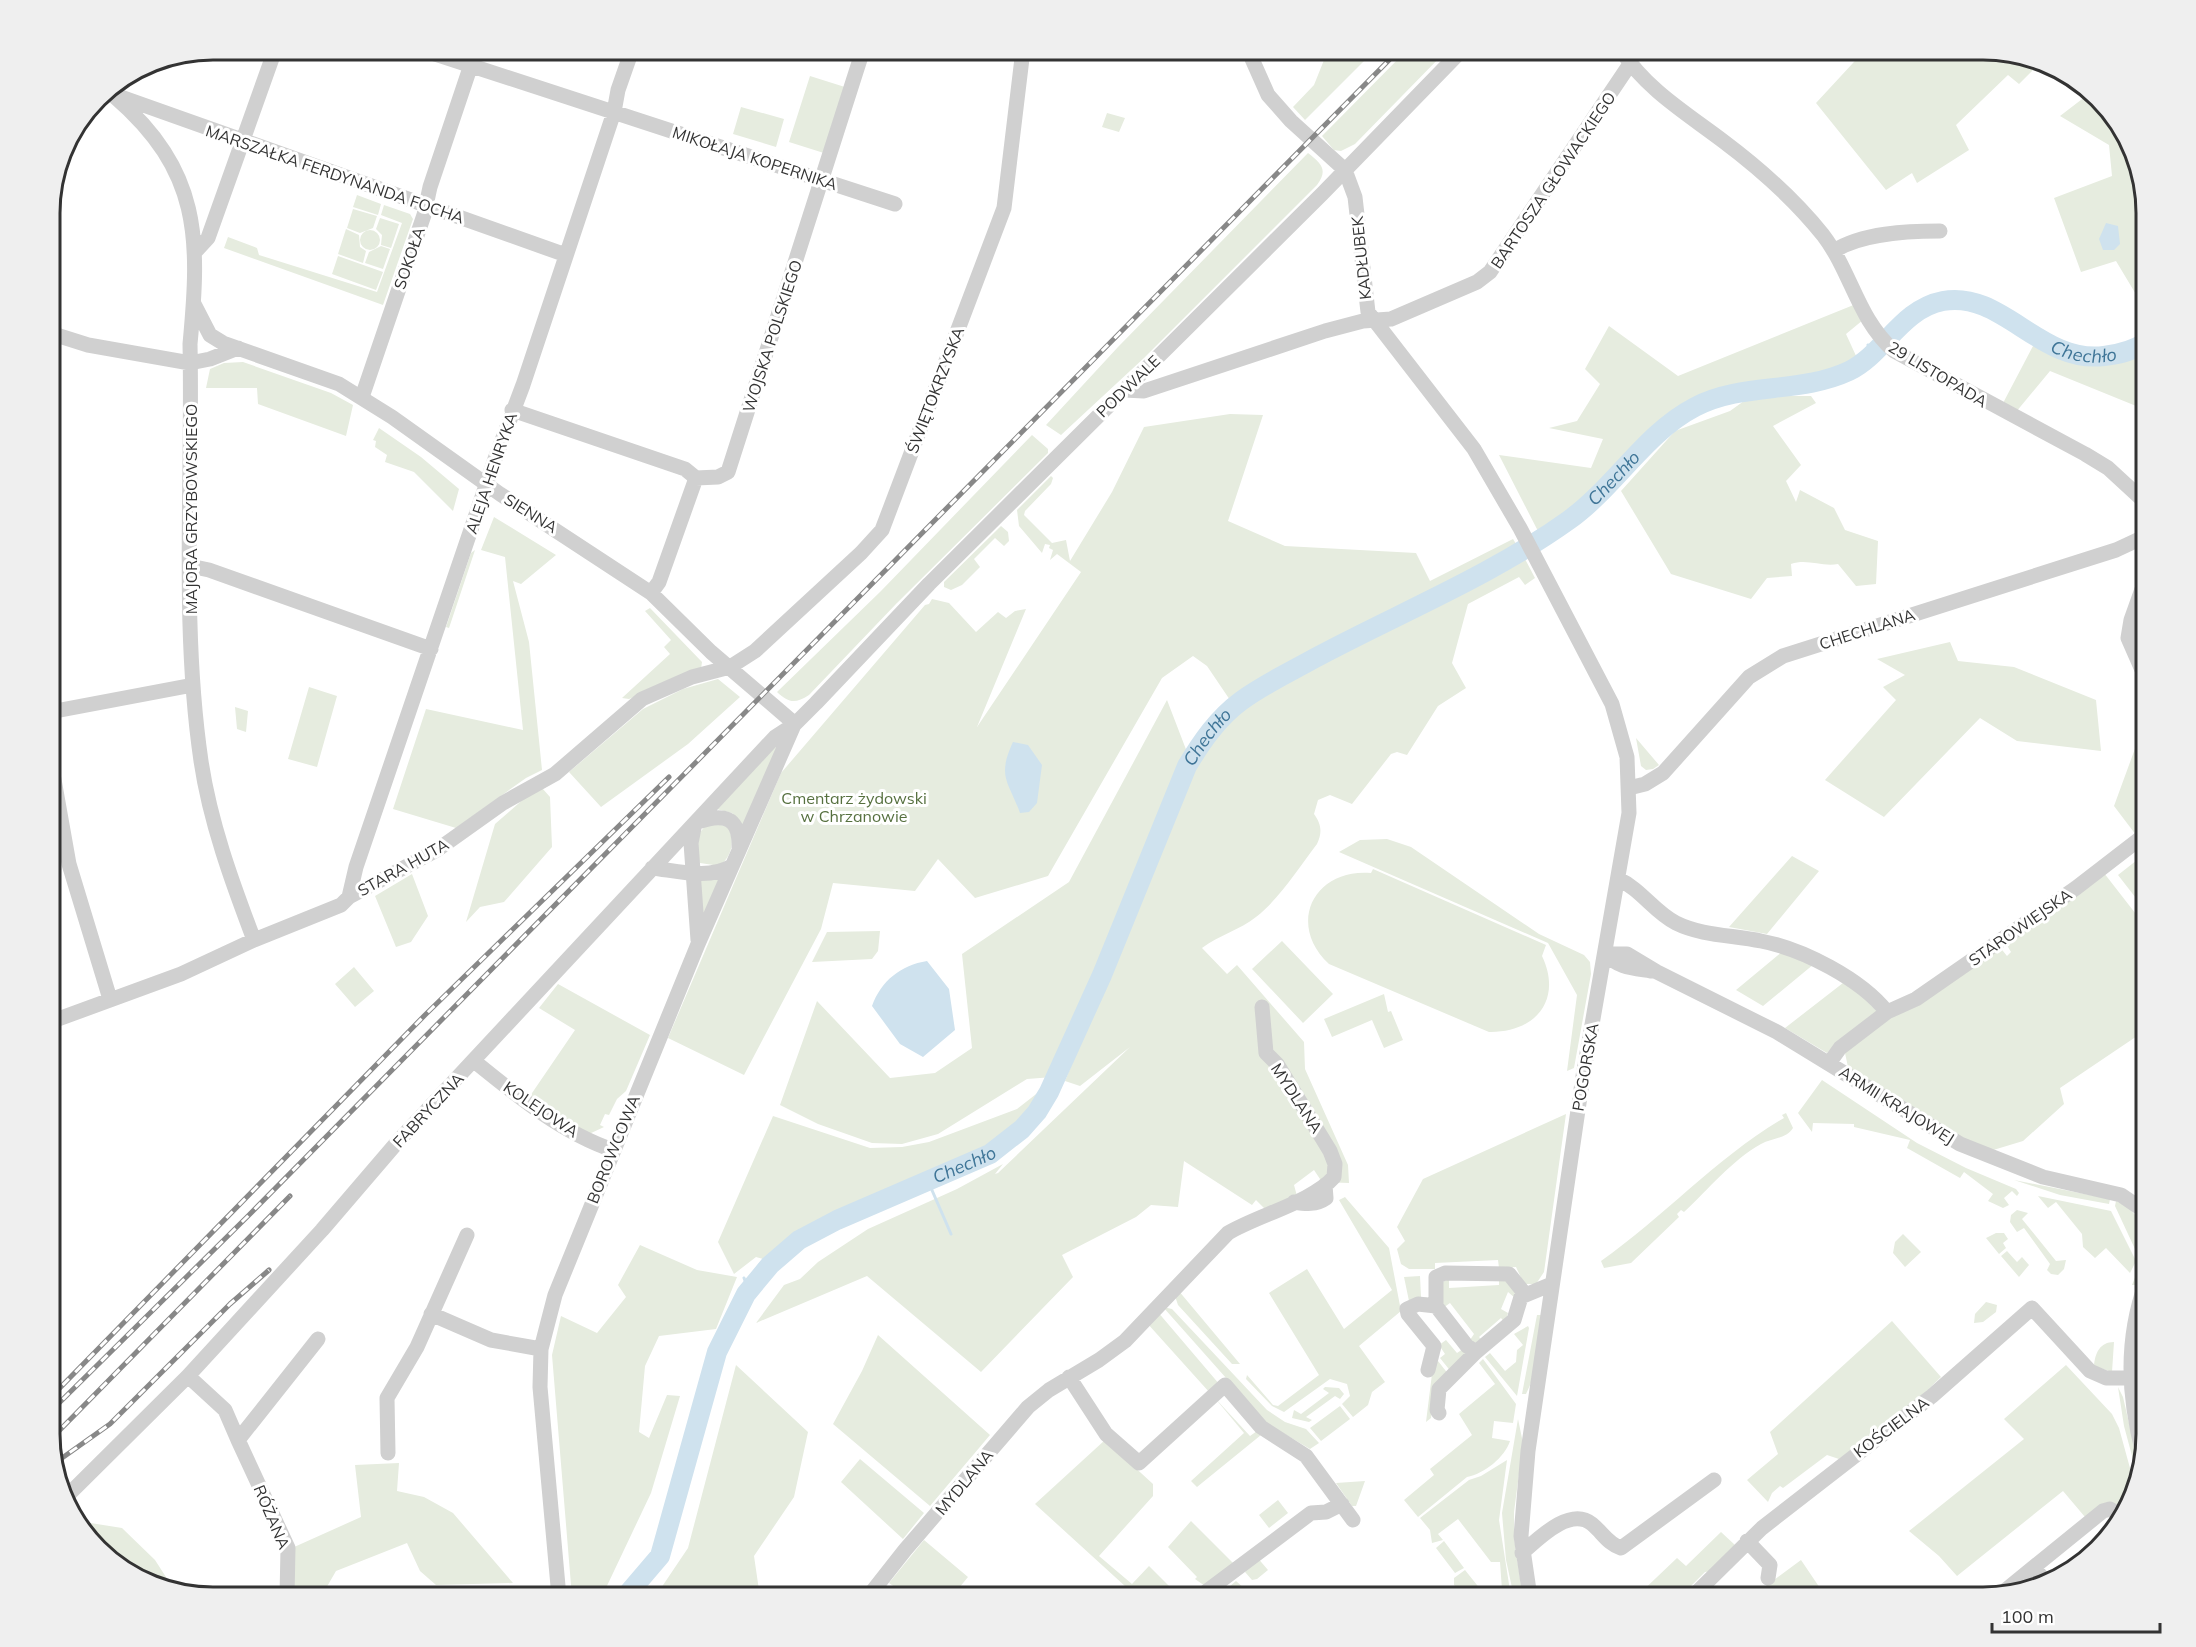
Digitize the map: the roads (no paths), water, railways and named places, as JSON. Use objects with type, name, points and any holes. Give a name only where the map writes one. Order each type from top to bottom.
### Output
[{"type":"street","points":[[195,252],[208,238],[272,60]]},
{"type":"street","name":"MIKOŁAJA KOPERNIKA","points":[[455,60],[895,204]]},
{"type":"street","name":"SOKOŁA","points":[[362,397],[473,60]]},
{"type":"street","name":"ALEJA HENRYKA","points":[[349,897],[356,867],[512,410],[523,385],[614,112],[618,90],[628,60]]},
{"type":"street","name":"WOJSKA POLSKIEGO","points":[[696,478],[718,477],[728,472],[860,60]]},
{"type":"street","name":"ŚWIĘTOKRZYSKA","points":[[730,666],[756,651],[861,553],[882,530],[1004,208],[1022,60]]},
{"type":"street","name":"KADŁUBEK","points":[[1252,60],[1268,95],[1291,120],[1345,170],[1355,197],[1365,301],[1372,319],[1465,435],[1535,556]]},
{"type":"street","name":"PODWALE","points":[[795,724],[929,584],[1345,170],[1452,60]]},
{"type":"street","name":"29 LISTOPADA","points":[[1627,60],[1672,104],[1758,169],[1799,208],[1834,251],[1868,323],[1879,338],[1894,351],[2085,454],[2108,468],[2136,494]]},
{"type":"street","name":"BARTOSZA GŁOWACKIEGO","points":[[1124,390],[1144,391],[1324,331],[1372,319],[1391,319],[1477,282],[1490,272],[1630,64]]},
{"type":"street","name":"MARSZAŁKA FERDYNANDA FOCHA","points":[[116,96],[566,255]]},
{"type":"street","name":"MAJORA GRZYBOWSKIEGO","points":[[114,97],[152,133],[169,159],[185,193],[194,228],[194,304],[190,363],[190,566],[193,685],[202,764],[216,831],[254,940]]},
{"type":"street","points":[[1834,251],[1844,245],[1882,236],[1940,231]]},
{"type":"street","name":"SIENNA","points":[[194,304],[210,335],[238,348],[320,376],[362,397],[651,593],[711,652],[795,724]]},
{"type":"street","points":[[60,336],[88,345],[190,363],[210,359],[238,348]]},
{"type":"street","points":[[512,410],[686,469],[696,478],[659,582],[651,593]]},
{"type":"street","name":"CHECHLANA","points":[[1629,788],[1646,784],[1664,773],[1749,677],[1783,656],[2136,542]]},
{"type":"street","name":"POGORSKA","points":[[1528,1587],[1522,1553],[1528,1451],[1583,1076],[1629,813],[1624,738],[1612,704],[1535,556]]},
{"type":"street","points":[[190,566],[209,570],[431,649]]},
{"type":"street","points":[[2136,606],[2128,638],[2136,657]]},
{"type":"street","name":"STARA HUTA","points":[[60,1018],[181,974],[254,940],[340,905],[349,897],[437,850],[503,803],[555,774],[642,699],[692,677],[730,666]]},
{"type":"street","points":[[60,710],[193,685]]},
{"type":"street","name":"FABRYCZNA","points":[[71,1492],[189,1376],[322,1230],[386,1154],[775,737],[795,724]]},
{"type":"street","name":"BOROWCOWA","points":[[558,1587],[540,1388],[541,1349],[555,1295],[698,944],[795,724]]},
{"type":"street","points":[[60,813],[69,864],[110,999]]},
{"type":"street","points":[[698,944],[691,832],[695,823],[712,817],[725,817],[733,823],[739,835],[738,851]]},
{"type":"street","name":"STAROWIEJSKA","points":[[1830,1062],[1840,1048],[1887,1012],[1916,999],[2076,888],[2136,841]]},
{"type":"street","points":[[652,868],[721,873],[732,867]]},
{"type":"street","points":[[1618,879],[1635,889],[1654,908],[1677,924],[1697,930],[1780,945],[1821,962],[1876,998],[1887,1012]]},
{"type":"street","name":"ARMII KRAJOWEJ","points":[[1605,954],[1614,964],[1625,968],[1657,972],[1777,1032],[1830,1062],[1960,1144],[2043,1177],[2121,1195],[2136,1205]]},
{"type":"street","name":"MYDLANA","points":[[876,1587],[905,1550],[1028,1407],[1125,1341],[1228,1233],[1249,1221],[1283,1209],[1294,1202],[1309,1204],[1321,1202],[1326,1198],[1325,1185],[1334,1177],[1332,1158],[1276,1064],[1266,1053],[1262,1007]]},
{"type":"street","name":"KOLEJOWA","points":[[474,1061],[552,1119],[586,1139],[613,1150]]},
{"type":"street","points":[[388,1453],[387,1398],[417,1347],[467,1235]]},
{"type":"street","points":[[1476,1352],[1467,1346],[1436,1306],[1436,1277],[1445,1273],[1509,1274],[1525,1294]]},
{"type":"street","points":[[1439,1413],[1437,1410],[1439,1389],[1476,1352],[1509,1326],[1514,1320],[1519,1299],[1525,1294],[1552,1284]]},
{"type":"street","points":[[1428,1370],[1434,1346],[1408,1314],[1407,1309],[1418,1304],[1436,1306]]},
{"type":"street","name":"KOŚCIELNA","points":[[1703,1587],[1747,1541],[1932,1396],[2032,1308],[2090,1371],[2106,1378],[2129,1378]]},
{"type":"street","points":[[431,1314],[491,1341],[541,1349]]},
{"type":"street","points":[[2136,1322],[2132,1338],[2129,1378],[2136,1426]]},
{"type":"street","points":[[238,1440],[318,1339]]},
{"type":"street","name":"RÓŻANA","points":[[189,1376],[225,1410],[288,1548],[287,1587]]},
{"type":"street","points":[[1069,1377],[1106,1434],[1139,1463],[1225,1385],[1261,1427],[1306,1456],[1353,1520]]},
{"type":"street","points":[[1522,1553],[1566,1520],[1578,1517],[1590,1522],[1607,1540],[1621,1548],[1714,1480]]},
{"type":"street","points":[[1213,1587],[1311,1513],[1326,1512],[1342,1503]]},
{"type":"street","points":[[2013,1584],[2103,1511],[2110,1509],[2114,1511]]},
{"type":"street","points":[[1747,1541],[1770,1565],[1768,1578]]},
{"type":"street","points":[[2034,1567],[2040,1575]]},
{"type":"water","points":[[2106,223],[2118,226],[2120,244],[2114,250],[2103,250],[2099,239]]},
{"type":"water","points":[[1013,742],[1028,745],[1042,765],[1037,803],[1029,812],[1020,813],[1006,778],[1006,763]]},
{"type":"water","points":[[927,961],[949,989],[955,1030],[923,1057],[900,1044],[872,1006],[881,989],[893,976],[909,966]]},
{"type":"waterway","name":"Chechło","points":[[634,1587],[660,1556],[717,1352],[746,1294],[770,1265],[799,1240],[837,1220],[990,1154],[1022,1129],[1037,1112],[1049,1092],[1102,975],[1187,766],[1211,731],[1233,708],[1277,678],[1477,576],[1539,540],[1586,507],[1645,445],[1677,418],[1695,407],[1732,394],[1811,383],[1849,371],[1873,354],[1904,322],[1928,306],[1943,301],[1964,301],[1984,306],[2040,339],[2060,349],[2081,355],[2104,356],[2136,347]]},
{"type":"waterway","name":"Chechło","points":[[1868,345],[1871,354]]},
{"type":"waterway","points":[[928,1181],[951,1234]]},
{"type":"waterway","points":[[760,1264],[765,1271]]},
{"type":"waterway","points":[[744,1278],[749,1291]]},
{"type":"railway","points":[[60,1402],[248,1216],[1389,60]]},
{"type":"railway","points":[[60,1388],[425,1015],[669,777]]},
{"type":"railway","points":[[60,1430],[290,1196]]},
{"type":"railway","points":[[62,1458],[110,1424],[230,1304],[269,1270]]},
{"type":"park label","name":"Cmentarz żydowski w Chrzanowie","points":[[854,807]]}]
